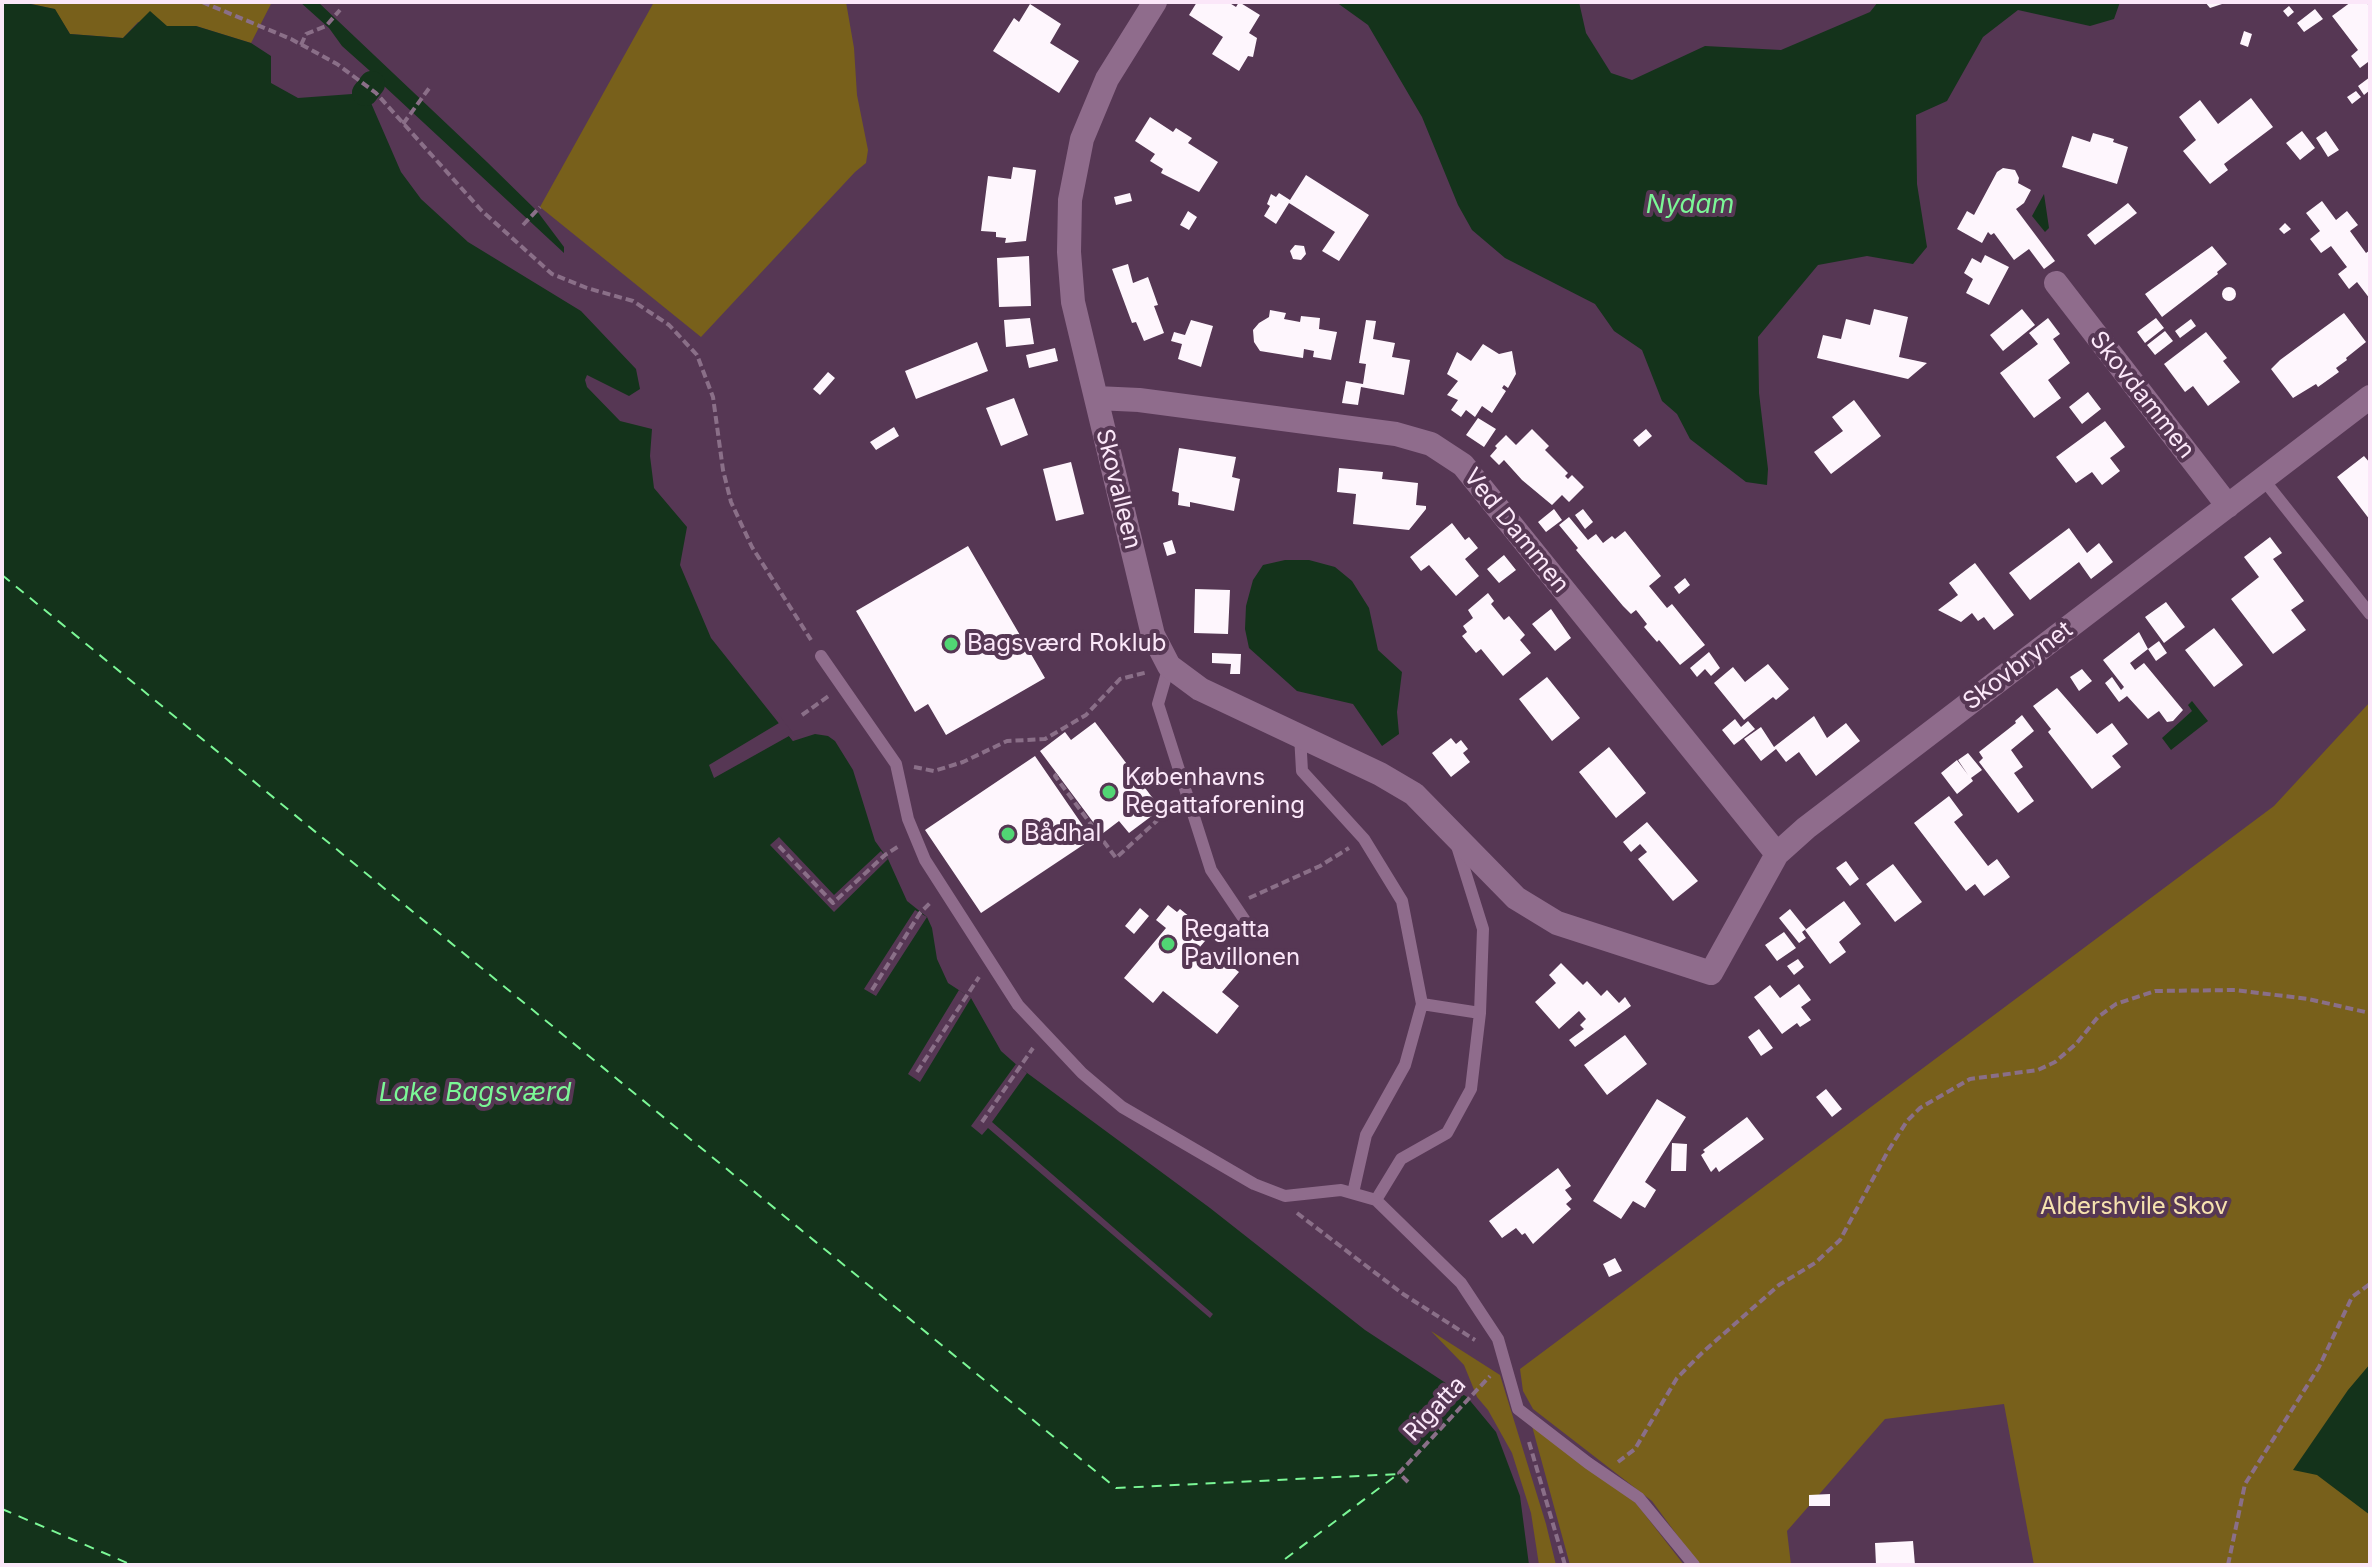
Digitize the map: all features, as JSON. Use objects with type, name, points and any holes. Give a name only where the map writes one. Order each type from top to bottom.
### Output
[{"type":"street","name":"Skovalleen","points":[[1155,2],[1107,79],[1082,139],[1070,200],[1069,252],[1073,302],[1153,635],[1169,666],[1200,689],[1380,774],[1414,794],[1516,898],[1557,923],[1711,973]]},
{"type":"street","name":"Skovdammen","points":[[2056,283],[2228,506]]},
{"type":"street","name":"Skovbrynet","points":[[1711,973],[1777,854],[1806,828],[2370,397]]},
{"type":"street","name":"Ved Dammen","points":[[1096,398],[1139,400],[1396,434],[1431,444],[1463,465],[1777,854]]},
{"type":"lane","points":[[2263,479],[2370,614]]},
{"type":"lane","points":[[821,656],[896,764],[914,836],[944,889],[1018,1005],[1044,1034],[1082,1073],[1122,1107],[1254,1184],[1285,1196],[1341,1190],[1376,1200],[1461,1283],[1498,1339],[1518,1409],[1639,1498],[1694,1565]]},
{"type":"lane","points":[[1169,666],[1158,704],[1211,870],[1252,931]]},
{"type":"lane","points":[[1300,735],[1302,771],[1364,839],[1402,901],[1422,1004],[1405,1065],[1366,1135],[1353,1193]]},
{"type":"lane","points":[[1376,1200],[1401,1159],[1447,1133],[1471,1089],[1480,1013],[1483,929],[1450,828]]},
{"type":"lane","points":[[1422,1004],[1480,1013]]},
{"type":"path","points":[[202,2],[337,64],[376,93],[481,210],[552,274],[633,301],[669,325],[697,355],[713,397],[723,470],[731,502],[752,547],[821,656]]},
{"type":"path","points":[[301,45],[306,34],[326,26],[340,10]]},
{"type":"path","points":[[403,124],[430,87]]},
{"type":"path","points":[[523,225],[540,207]]},
{"type":"path","points":[[896,764],[934,771],[963,762],[1007,741],[1045,739],[1086,715],[1120,679],[1169,666]]},
{"type":"path","points":[[802,715],[842,687]]},
{"type":"path","points":[[1057,774],[1058,785],[1116,858],[1187,793]]},
{"type":"path","points":[[779,846],[833,903],[885,855],[914,836]]},
{"type":"path","points":[[1264,890],[1320,866],[1364,839]]},
{"type":"path","points":[[872,990],[920,913],[944,889]]},
{"type":"path","points":[[917,1072],[965,994],[990,962]]},
{"type":"path","points":[[1604,1474],[1635,1449],[1677,1378],[1703,1352],[1779,1285],[1815,1263],[1840,1240],[1888,1151],[1907,1121],[1920,1108],[1970,1079],[2038,1070],[2055,1062],[2076,1044],[2098,1017],[2116,1004],[2155,991],[2235,990],[2308,999],[2370,1013]]},
{"type":"path","points":[[982,1122],[1044,1034]]},
{"type":"path","points":[[1285,1196],[1299,1215],[1403,1294],[1504,1360]]},
{"type":"path","points":[[2228,1565],[2245,1484],[2319,1367],[2352,1297],[2370,1284]]},
{"type":"path","name":"Rigatta","points":[[1408,1482],[1399,1473],[1504,1360]]},
{"type":"path","points":[[1518,1409],[1565,1565]]},
{"type":"green space","points":[[22,2],[272,2],[251,43],[196,26],[138,22],[123,38],[70,34],[54,9]]},
{"type":"green space","points":[[654,2],[846,2],[854,48],[857,95],[868,150],[866,163],[701,337],[540,207]]},
{"type":"green space","name":"Aldershvile Skov","points":[[2370,702],[2370,1565],[2034,1565],[2004,1404],[1885,1419],[1787,1531],[1791,1565],[1699,1565],[1652,1501],[1533,1409],[1523,1391],[1520,1369],[2274,806]]},
{"type":"green space","points":[[1431,1331],[1500,1375],[1556,1565],[1539,1565],[1531,1513],[1512,1453],[1488,1410],[1477,1397],[1464,1365]]},
{"type":"green space","points":[[1532,1426],[1636,1503],[1684,1565],[1570,1565]]},
{"type":"water","name":"Lake Bagsværd","points":[[2,2],[21,2],[55,9],[70,34],[123,38],[150,11],[167,26],[196,26],[251,43],[271,56],[271,83],[298,98],[352,94],[360,88],[368,96],[401,172],[421,199],[468,242],[581,311],[636,369],[640,389],[629,396],[587,375],[585,380],[587,387],[620,421],[652,429],[650,456],[654,488],[687,527],[680,565],[711,638],[793,741],[815,734],[828,736],[835,741],[853,770],[875,841],[888,859],[907,901],[927,917],[937,959],[948,983],[971,998],[1001,1051],[1019,1067],[1210,1208],[1365,1330],[1467,1397],[1496,1432],[1520,1496],[1529,1565],[2,1565]]},
{"type":"water","points":[[300,2],[318,2],[487,162],[537,211],[564,247],[564,253],[383,85],[376,89],[366,79],[370,71]]},
{"type":"water","name":"Nydam","points":[[1336,2],[1579,2],[1586,33],[1611,73],[1632,80],[1705,46],[1781,50],[1870,12],[1878,2],[2120,2],[2114,19],[2090,26],[2018,10],[1983,37],[1947,101],[1916,115],[1917,184],[1927,247],[1913,264],[1867,256],[1818,265],[1758,337],[1759,393],[1767,485],[1746,482],[1690,439],[1677,414],[1662,401],[1642,350],[1614,331],[1595,304],[1505,258],[1472,230],[1458,205],[1422,117],[1368,25]]},
{"type":"water","points":[[2044,194],[2049,228],[2045,232],[2032,216]]},
{"type":"water","points":[[1285,560],[1309,560],[1335,567],[1352,581],[1369,608],[1378,650],[1402,672],[1397,712],[1399,734],[1382,746],[1353,704],[1297,691],[1249,648],[1245,629],[1246,606],[1253,580],[1263,565]]},
{"type":"water","points":[[2192,701],[2208,721],[2171,750],[2162,738],[2192,711],[2188,705]]},
{"type":"water","points":[[2370,1364],[2370,1515],[2317,1475],[2293,1470],[2348,1390]]},
{"type":"pier","points":[[776,711],[795,736],[805,733],[793,741],[789,736],[714,778],[709,765],[779,723],[773,713]]},
{"type":"pier","points":[[779,837],[834,895],[881,851],[888,859],[834,912],[770,845]]},
{"type":"pier","points":[[915,910],[927,917],[876,996],[864,989]]},
{"type":"pier","points":[[959,990],[971,998],[920,1082],[908,1074]]},
{"type":"pier","points":[[1016,1064],[1027,1073],[992,1122],[1213,1314],[1210,1318],[988,1128],[982,1135],[971,1126]]},
{"type":"building","points":[[1197,2],[1228,2],[1236,7],[1239,2],[1260,15],[1249,33],[1257,38],[1253,57],[1248,56],[1239,71],[1212,54],[1223,37],[1189,15]]},
{"type":"building","points":[[2205,2],[2225,2],[2225,3],[2210,8]]},
{"type":"building","points":[[2351,2],[2366,2],[2370,7],[2370,65],[2368,62],[2360,68],[2351,56],[2358,50],[2332,16]]},
{"type":"building","points":[[1030,4],[1061,24],[1050,43],[1079,61],[1059,93],[993,51],[1014,18],[1019,22]]},
{"type":"building","points":[[2289,6],[2294,12],[2288,17],[2283,11]]},
{"type":"building","points":[[2315,9],[2323,19],[2304,32],[2297,23]]},
{"type":"building","points":[[2244,31],[2252,34],[2248,47],[2240,44]]},
{"type":"building","points":[[2370,77],[2370,90],[2364,95],[2358,86]]},
{"type":"building","points":[[2356,91],[2361,97],[2352,104],[2347,97]]},
{"type":"building","points":[[2251,98],[2273,127],[2224,164],[2228,170],[2210,184],[2183,151],[2196,140],[2179,117],[2200,100],[2218,124]]},
{"type":"building","points":[[1150,117],[1173,132],[1176,128],[1192,138],[1188,143],[1218,162],[1199,192],[1161,173],[1163,169],[1150,161],[1155,154],[1135,141]]},
{"type":"building","points":[[2302,131],[2315,148],[2300,160],[2286,143]]},
{"type":"building","points":[[2326,131],[2339,150],[2328,157],[2316,138]]},
{"type":"building","points":[[2093,133],[2128,147],[2117,184],[2062,167],[2072,136],[2090,142]]},
{"type":"building","points":[[1013,167],[1036,170],[1026,241],[1005,243],[1006,238],[996,237],[996,232],[981,231],[988,176],[1011,179]]},
{"type":"building","points":[[2003,168],[2015,170],[2018,183],[2031,190],[2024,203],[2016,209],[2055,261],[2044,269],[2029,249],[2014,260],[1994,233],[1991,235],[1988,232],[1982,243],[1957,229],[1967,211],[1974,215],[1997,172]]},
{"type":"building","points":[[1306,175],[1369,215],[1339,261],[1322,251],[1335,232],[1289,203],[1276,224],[1264,216],[1270,206],[1267,204],[1271,194],[1276,197],[1279,193],[1290,200]]},
{"type":"building","points":[[1130,193],[1132,201],[1116,205],[1114,197]]},
{"type":"building","points":[[2322,201],[2336,220],[2347,211],[2358,225],[2350,231],[2366,253],[2370,250],[2370,299],[2357,282],[2349,289],[2338,274],[2347,267],[2331,246],[2321,253],[2310,239],[2320,231],[2306,213]]},
{"type":"building","points":[[2128,203],[2137,213],[2095,245],[2087,235]]},
{"type":"building","points":[[1188,211],[1197,217],[1189,230],[1180,225]]},
{"type":"building","points":[[2285,223],[2291,229],[2284,234],[2279,229]]},
{"type":"building","points":[[1295,245],[1304,246],[1306,254],[1301,260],[1293,259],[1290,251]]},
{"type":"building","points":[[2212,246],[2227,264],[2162,317],[2145,294]]},
{"type":"building","points":[[1985,255],[2009,267],[1989,305],[1966,293],[1973,279],[1964,273],[1972,258],[1981,263]]},
{"type":"building","points":[[1029,256],[1031,306],[999,307],[997,258]]},
{"type":"building","points":[[1128,264],[1133,283],[1148,277],[1164,333],[1144,341],[1136,322],[1132,323],[1112,269]]},
{"type":"building","points":[[2229,287],[2236,294],[2229,301],[2222,294]]},
{"type":"building","points":[[1874,309],[1908,317],[1899,357],[1927,363],[1908,379],[1817,358],[1823,335],[1841,339],[1846,319],[1870,325]]},
{"type":"building","points":[[2022,309],[2035,325],[2003,351],[1990,335]]},
{"type":"building","points":[[1270,310],[1286,313],[1284,319],[1300,322],[1301,316],[1320,318],[1319,329],[1337,332],[1331,360],[1313,357],[1314,351],[1304,349],[1303,358],[1260,351],[1254,342],[1253,330],[1269,317]]},
{"type":"building","points":[[2344,313],[2366,342],[2336,368],[2339,372],[2318,387],[2316,384],[2293,398],[2271,369]]},
{"type":"building","points":[[1030,318],[1034,344],[1006,347],[1004,320]]},
{"type":"building","points":[[2048,318],[2060,334],[2053,339],[2070,363],[2048,380],[2061,398],[2034,418],[2000,373],[2038,344],[2029,333]]},
{"type":"building","points":[[2156,318],[2164,328],[2145,343],[2137,332]]},
{"type":"building","points":[[2191,319],[2196,326],[2180,338],[2175,331]]},
{"type":"building","points":[[1191,320],[1213,326],[1201,367],[1178,359],[1182,344],[1171,341],[1174,332],[1185,335]]},
{"type":"building","points":[[1366,320],[1376,321],[1373,339],[1395,343],[1392,357],[1410,360],[1404,395],[1361,387],[1358,405],[1342,403],[1346,381],[1363,384],[1366,364],[1359,363]]},
{"type":"building","points":[[2165,331],[2173,341],[2155,355],[2147,345]]},
{"type":"building","points":[[2206,332],[2227,358],[2223,361],[2240,382],[2208,406],[2193,386],[2185,392],[2164,364]]},
{"type":"building","points":[[977,342],[988,371],[916,399],[905,371]]},
{"type":"building","points":[[1483,344],[1499,354],[1512,351],[1516,374],[1508,388],[1504,385],[1502,388],[1506,391],[1492,413],[1482,406],[1475,417],[1466,410],[1461,417],[1451,410],[1458,400],[1447,395],[1458,381],[1447,374],[1457,352],[1471,361]]},
{"type":"building","points":[[1055,348],[1058,361],[1029,368],[1026,355]]},
{"type":"building","points":[[828,372],[835,378],[820,395],[813,389]]},
{"type":"building","points":[[2088,392],[2101,409],[2082,424],[2069,407]]},
{"type":"building","points":[[1014,398],[1028,435],[1001,446],[986,408]]},
{"type":"building","points":[[1854,400],[1881,436],[1831,474],[1814,452],[1843,431],[1832,417]]},
{"type":"building","points":[[1478,418],[1496,429],[1484,447],[1466,435]]},
{"type":"building","points":[[2105,421],[2125,447],[2110,458],[2120,471],[2102,485],[2092,472],[2076,483],[2056,457]]},
{"type":"building","points":[[894,427],[899,436],[876,450],[870,442]]},
{"type":"building","points":[[1532,429],[1549,446],[1545,450],[1568,473],[1565,476],[1568,479],[1572,475],[1584,487],[1569,502],[1562,495],[1552,505],[1504,460],[1499,465],[1490,456],[1506,435],[1516,445]]},
{"type":"building","points":[[1646,429],[1652,436],[1639,447],[1633,440]]},
{"type":"building","points":[[1179,448],[1236,457],[1232,477],[1240,479],[1234,511],[1190,502],[1190,507],[1178,505],[1179,493],[1172,491]]},
{"type":"building","points":[[2364,456],[2370,463],[2370,520],[2337,477]]},
{"type":"building","points":[[1071,462],[1084,514],[1056,521],[1043,469]]},
{"type":"building","points":[[1339,468],[1383,472],[1382,479],[1418,483],[1416,505],[1426,506],[1426,509],[1409,530],[1353,524],[1356,494],[1337,492]]},
{"type":"building","points":[[1554,509],[1562,520],[1546,532],[1538,522]]},
{"type":"building","points":[[1583,509],[1593,522],[1585,529],[1575,515]]},
{"type":"building","points":[[1569,517],[1588,540],[1596,534],[1603,543],[1625,531],[1661,576],[1649,586],[1667,608],[1672,604],[1705,645],[1680,665],[1644,627],[1647,624],[1636,610],[1631,614],[1623,606],[1576,550],[1578,548],[1559,525]]},
{"type":"building","points":[[1452,523],[1465,540],[1469,537],[1478,548],[1465,559],[1479,576],[1456,596],[1429,565],[1421,571],[1410,557]]},
{"type":"building","points":[[2069,528],[2087,553],[2099,543],[2113,562],[2091,579],[2079,562],[2030,600],[2009,573]]},
{"type":"building","points":[[2270,537],[2282,553],[2273,559],[2304,601],[2291,610],[2306,630],[2273,654],[2231,599],[2259,577],[2244,557]]},
{"type":"building","points":[[1172,540],[1176,553],[1167,556],[1163,543]]},
{"type":"building","name":"Bagsværd Roklub","points":[[968,546],[1045,678],[946,735],[928,704],[915,712],[856,611]]},
{"type":"building","points":[[1504,555],[1516,570],[1499,583],[1487,569]]},
{"type":"building","points":[[1975,563],[2014,615],[1994,630],[1984,617],[1978,621],[1972,613],[1961,622],[1938,610],[1958,595],[1949,583]]},
{"type":"building","points":[[1685,578],[1690,585],[1679,594],[1674,587]]},
{"type":"building","points":[[1195,589],[1230,590],[1228,634],[1194,633]]},
{"type":"building","points":[[1488,593],[1494,601],[1491,604],[1504,620],[1509,616],[1525,635],[1520,640],[1531,653],[1503,676],[1481,649],[1476,653],[1462,636],[1467,632],[1463,626],[1473,618],[1468,610]]},
{"type":"building","points":[[2166,602],[2185,627],[2164,643],[2145,617]]},
{"type":"building","points":[[1551,609],[1571,638],[1555,651],[1532,624]]},
{"type":"building","points":[[2214,628],[2243,665],[2214,687],[2185,650]]},
{"type":"building","points":[[2139,632],[2148,649],[2130,663],[2135,670],[2144,663],[2183,710],[2173,721],[2167,722],[2159,711],[2148,719],[2127,696],[2119,702],[2105,683],[2112,677],[2121,690],[2124,687],[2103,660]]},
{"type":"building","points":[[2159,641],[2167,653],[2156,661],[2148,649]]},
{"type":"building","points":[[1709,652],[1720,668],[1711,676],[1705,669],[1697,677],[1690,668]]},
{"type":"building","points":[[1212,653],[1241,654],[1240,674],[1230,674],[1231,664],[1212,663]]},
{"type":"building","points":[[1768,664],[1789,689],[1776,700],[1773,697],[1744,720],[1714,683],[1733,667],[1745,682]]},
{"type":"building","points":[[2082,669],[2092,681],[2079,691],[2070,677]]},
{"type":"building","points":[[1547,677],[1580,718],[1552,741],[1519,699]]},
{"type":"building","points":[[2057,688],[2097,734],[2112,723],[2128,744],[2112,756],[2121,767],[2092,789],[2048,732],[2051,729],[2033,706]]},
{"type":"building","points":[[2022,715],[2034,731],[2011,750],[2023,767],[2014,773],[2034,801],[2018,813],[1979,762],[1983,758],[1979,752]]},
{"type":"building","points":[[1814,716],[1827,738],[1846,723],[1860,741],[1816,776],[1799,752],[1786,762],[1776,749],[1761,761],[1744,739],[1761,727],[1774,747]]},
{"type":"building","points":[[1735,719],[1741,727],[1748,721],[1755,729],[1734,745],[1722,730]]},
{"type":"building","name":"Københavns Regattaforening","points":[[1095,722],[1161,809],[1129,833],[1119,821],[1102,834],[1040,751],[1065,732],[1071,740]]},
{"type":"building","points":[[1451,738],[1456,744],[1461,740],[1468,749],[1463,753],[1470,762],[1451,777],[1432,753]]},
{"type":"building","points":[[1609,747],[1646,793],[1616,818],[1579,772]]},
{"type":"building","points":[[1968,753],[1982,770],[1957,794],[1941,773],[1957,760],[1968,775],[1958,760]]},
{"type":"building","name":"Bådhal","points":[[1035,756],[1092,839],[981,913],[925,830]]},
{"type":"building","points":[[1949,796],[1963,815],[1954,822],[1988,866],[1997,859],[2010,877],[1984,896],[1975,884],[1966,891],[1914,823]]},
{"type":"building","points":[[1647,822],[1698,881],[1673,901],[1638,859],[1647,852],[1640,844],[1631,852],[1623,842]]},
{"type":"building","points":[[1846,861],[1859,879],[1850,886],[1836,868]]},
{"type":"building","points":[[1893,864],[1922,902],[1895,922],[1866,884]]},
{"type":"building","points":[[1844,901],[1861,924],[1839,942],[1846,952],[1830,964],[1805,930]]},
{"type":"building","points":[[1168,905],[1177,912],[1180,909],[1211,934],[1199,948],[1215,960],[1218,956],[1239,972],[1222,992],[1239,1006],[1217,1034],[1163,991],[1153,1003],[1124,978],[1166,928],[1156,920]]},
{"type":"building","points":[[1140,908],[1149,916],[1134,934],[1125,926]]},
{"type":"building","points":[[1790,909],[1806,929],[1802,932],[1806,938],[1799,943],[1779,918]]},
{"type":"building","points":[[1784,932],[1796,948],[1777,961],[1765,945]]},
{"type":"building","points":[[1798,959],[1804,967],[1794,975],[1787,966]]},
{"type":"building","points":[[1561,963],[1583,985],[1587,981],[1601,996],[1607,990],[1619,1003],[1625,997],[1631,1006],[1575,1047],[1569,1040],[1584,1029],[1580,1025],[1586,1019],[1579,1011],[1559,1029],[1535,1002],[1556,983],[1549,975]]},
{"type":"building","points":[[1799,984],[1811,1000],[1801,1007],[1811,1020],[1800,1027],[1797,1023],[1782,1034],[1754,997],[1770,985],[1780,998]]},
{"type":"building","points":[[1759,1029],[1773,1048],[1761,1056],[1748,1037]]},
{"type":"building","points":[[1625,1035],[1647,1064],[1607,1095],[1584,1065]]},
{"type":"building","points":[[1826,1089],[1842,1109],[1832,1117],[1816,1097]]},
{"type":"building","points":[[1657,1099],[1686,1117],[1645,1182],[1656,1190],[1645,1208],[1633,1201],[1621,1219],[1593,1201]]},
{"type":"building","points":[[1747,1117],[1764,1139],[1719,1172],[1716,1167],[1711,1172],[1701,1155],[1705,1152],[1703,1150]]},
{"type":"building","points":[[1672,1143],[1687,1144],[1686,1171],[1671,1171]]},
{"type":"building","points":[[1558,1168],[1571,1186],[1565,1190],[1572,1199],[1566,1204],[1571,1209],[1533,1244],[1525,1233],[1522,1235],[1516,1228],[1502,1238],[1489,1221]]},
{"type":"building","points":[[1615,1258],[1622,1271],[1609,1277],[1603,1264]]},
{"type":"building","points":[[1830,1494],[1830,1506],[1809,1506],[1809,1495]]},
{"type":"building","points":[[1913,1541],[1915,1565],[1876,1565],[1875,1543]]},
{"type":"waterway","points":[[365,93],[372,84]]},
{"type":"ferry route","points":[[2,575],[1116,1488],[1398,1474],[1277,1565]]},
{"type":"ferry route","points":[[2,1509],[132,1565]]},
{"type":"place","name":"Bagsværd Roklub","points":[[951,644]]},
{"type":"place","name":"Københavns Regattaforening","points":[[1109,792]]},
{"type":"place","name":"Bådhal","points":[[1008,834]]},
{"type":"place","name":"Regatta Pavillonen","points":[[1168,944]]}]
